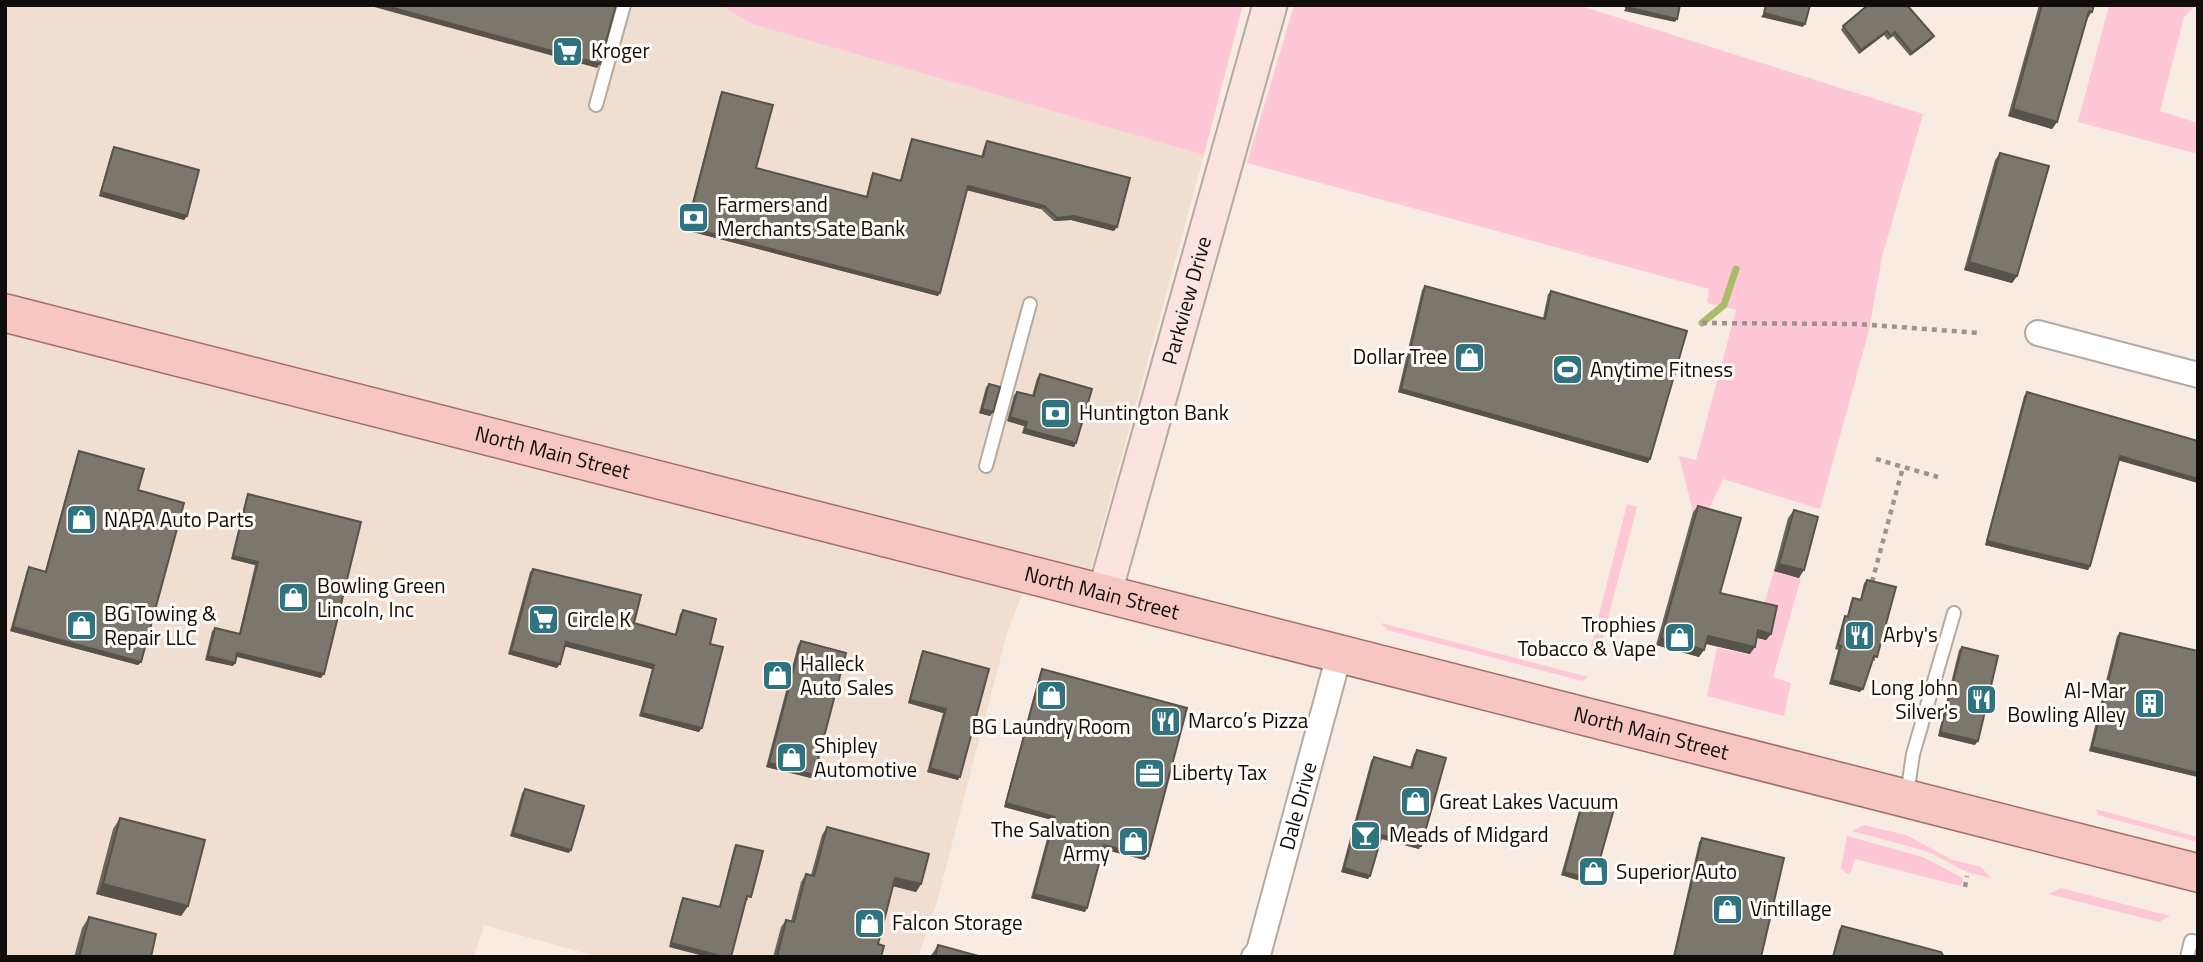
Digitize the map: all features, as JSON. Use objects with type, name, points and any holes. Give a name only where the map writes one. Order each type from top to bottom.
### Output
[{"type":"main road","name":"North Main Street","points":[[5,313],[2198,873]]},
{"type":"street","name":"Parkview Drive","points":[[1104,595],[1270,5]]},
{"type":"street","points":[[2038,333],[2198,375]]},
{"type":"street","name":"Dale Drive","points":[[1254,957],[1259,951],[1339,655]]},
{"type":"lane","points":[[596,106],[624,5]]},
{"type":"lane","points":[[986,466],[1030,304]]},
{"type":"lane","points":[[1906,799],[1913,754],[1954,612]]},
{"type":"lane","points":[[2187,957],[2191,941],[2198,942]]},
{"type":"path","points":[[1702,323],[1876,325],[1980,332]]},
{"type":"path","points":[[1876,325],[1879,333]]},
{"type":"path","points":[[1876,458],[1938,477]]},
{"type":"path","points":[[1872,582],[1903,467]]},
{"type":"path","points":[[1965,887],[1967,876]]},
{"type":"shaded area","points":[[5,5],[720,5],[752,24],[1204,155],[1090,572],[1036,558],[1007,633],[936,905],[918,957],[599,957],[484,925],[474,957],[5,957]]},
{"type":"shaded area","points":[[720,5],[1243,5],[1204,155],[752,24]]},
{"type":"shaded area","points":[[1294,5],[1578,5],[1923,114],[1882,257],[1869,330],[1820,509],[1723,479],[1706,516],[1693,512],[1679,456],[1696,460],[1736,310],[1707,303],[1709,289],[1247,163]]},
{"type":"shaded area","points":[[2109,5],[2196,5],[2184,17],[2160,111],[2198,123],[2198,154],[2078,122]]},
{"type":"shaded area","points":[[1627,504],[1637,507],[1600,649],[1591,647]]},
{"type":"shaded area","points":[[1774,571],[1801,578],[1773,677],[1791,683],[1784,716],[1707,696],[1717,648],[1750,654],[1754,637],[1766,640],[1762,610]]},
{"type":"shaded area","points":[[1381,623],[1588,677],[1582,681],[1387,630]]},
{"type":"shaded area","points":[[2096,809],[2198,837],[2198,842],[2098,815]]},
{"type":"shaded area","points":[[1864,825],[1906,835],[1953,860],[1981,867],[1991,878],[1967,872],[1926,851],[1852,831]]},
{"type":"shaded area","points":[[1847,836],[1923,857],[1963,878],[1961,886],[1855,859],[1851,872],[1847,874],[1841,868]]},
{"type":"shaded area","points":[[2061,888],[2170,916],[2159,922],[2049,894]]},
{"type":"building","name":"Kroger","points":[[382,5],[616,5],[600,64]]},
{"type":"building","points":[[1680,5],[1677,19],[1626,7]]},
{"type":"building","points":[[1766,5],[1810,5],[1805,24],[1764,13]]},
{"type":"building","points":[[1868,5],[1907,5],[1934,36],[1912,53],[1895,32],[1891,36],[1887,31],[1861,50],[1843,26]]},
{"type":"building","points":[[2042,5],[2094,5],[2092,12],[2089,11],[2057,122],[2013,109]]},
{"type":"building","points":[[722,92],[773,105],[756,168],[867,197],[873,173],[901,181],[912,139],[983,157],[987,141],[1130,178],[1117,227],[1074,216],[1057,218],[1044,206],[968,186],[940,293],[687,227]]},
{"type":"building","points":[[114,147],[199,170],[187,216],[101,192]]},
{"type":"building","points":[[2000,153],[2049,166],[2017,276],[1969,262]]},
{"type":"building","points":[[1425,286],[1545,319],[1551,291],[1687,331],[1650,459],[1401,389]]},
{"type":"building","name":"Huntington Bank","points":[[1040,374],[1092,389],[1076,443],[1025,429],[1027,422],[1010,417],[1017,392],[1034,396]]},
{"type":"building","points":[[989,384],[1000,387],[993,412],[982,409]]},
{"type":"building","points":[[2027,392],[2198,441],[2198,479],[2120,456],[2090,566],[1987,541]]},
{"type":"building","points":[[79,451],[144,469],[138,490],[184,503],[141,662],[13,627],[29,567],[46,572]]},
{"type":"building","name":"Bowling Green Lincoln, Inc","points":[[248,494],[361,522],[324,674],[237,653],[235,663],[208,656],[215,628],[240,634],[258,562],[233,556]]},
{"type":"building","points":[[1698,506],[1741,518],[1720,593],[1777,606],[1771,634],[1758,630],[1755,647],[1708,636],[1704,650],[1661,638]]},
{"type":"building","points":[[1794,510],[1818,517],[1804,570],[1779,564]]},
{"type":"building","points":[[533,569],[641,595],[634,623],[676,635],[683,610],[716,619],[710,644],[723,647],[702,728],[642,713],[654,665],[566,642],[560,664],[511,651]]},
{"type":"building","name":"Arby's","points":[[1867,580],[1896,587],[1877,657],[1874,656],[1863,689],[1832,680],[1845,616],[1848,617],[1853,598],[1861,600]]},
{"type":"building","name":"Al-Mar Bowling Alley","points":[[2120,633],[2198,651],[2198,773],[2092,747]]},
{"type":"building","points":[[801,641],[846,653],[814,775],[769,763]]},
{"type":"building","points":[[1962,647],[1998,656],[1978,741],[1940,732]]},
{"type":"building","points":[[923,651],[989,669],[960,777],[930,768],[946,709],[910,700]]},
{"type":"building","points":[[1042,669],[1187,708],[1148,856],[1104,845],[1087,908],[1034,894],[1055,817],[1006,803]]},
{"type":"building","points":[[1417,750],[1446,758],[1421,846],[1382,835],[1370,876],[1344,868],[1374,757],[1412,768]]},
{"type":"building","points":[[525,789],[584,806],[571,850],[513,833]]},
{"type":"building","points":[[1583,800],[1614,809],[1594,880],[1564,872]]},
{"type":"building","points":[[120,818],[205,840],[188,906],[103,884]]},
{"type":"building","points":[[827,827],[929,854],[921,884],[895,878],[878,944],[884,946],[881,957],[777,957],[786,920],[794,922],[806,874],[814,876]]},
{"type":"building","name":"Vintillage","points":[[1702,838],[1784,858],[1761,957],[1674,957]]},
{"type":"building","points":[[736,845],[763,851],[751,897],[747,896],[731,957],[671,943],[683,898],[720,907]]},
{"type":"building","points":[[89,917],[156,934],[151,957],[79,957]]},
{"type":"building","points":[[1842,926],[1941,952],[1944,957],[1833,957]]},
{"type":"building","points":[[938,945],[982,957],[935,957]]},
{"type":"waterway","points":[[1702,323],[1724,305],[1736,269]]},
{"type":"place","name":"Kroger","points":[[568,51]]},
{"type":"place","name":"Farmers and Merchants Sate Bank","points":[[694,217]]},
{"type":"place","name":"Dollar Tree","points":[[1470,357]]},
{"type":"place","name":"Anytime Fitness","points":[[1567,370]]},
{"type":"place","name":"Huntington Bank","points":[[1056,413]]},
{"type":"place","name":"NAPA Auto Parts","points":[[81,520]]},
{"type":"place","name":"Bowling Green Lincoln, Inc","points":[[294,598]]},
{"type":"place","name":"Circle K","points":[[544,620]]},
{"type":"place","name":"BG Towing & Repair LLC","points":[[81,626]]},
{"type":"place","name":"Arby's","points":[[1860,635]]},
{"type":"place","name":"Trophies Tobacco & Vape","points":[[1679,637]]},
{"type":"place","name":"Halleck Auto Sales","points":[[777,676]]},
{"type":"place","name":"BG Laundry Room","points":[[1051,695]]},
{"type":"place","name":"Long John Silver's","points":[[1981,700]]},
{"type":"place","name":"Al-Mar Bowling Alley","points":[[2149,703]]},
{"type":"place","name":"Marco’s Pizza","points":[[1165,721]]},
{"type":"place","name":"Shipley Automotive","points":[[791,758]]},
{"type":"place","name":"Liberty Tax","points":[[1149,773]]},
{"type":"place","name":"Great Lakes Vacuum","points":[[1416,802]]},
{"type":"place","name":"Meads of Midgard","points":[[1366,835]]},
{"type":"place","name":"The Salvation Army","points":[[1133,842]]},
{"type":"place","name":"Superior Auto","points":[[1593,872]]},
{"type":"place","name":"Vintillage","points":[[1727,909]]},
{"type":"place","name":"Falcon Storage","points":[[869,923]]}]
